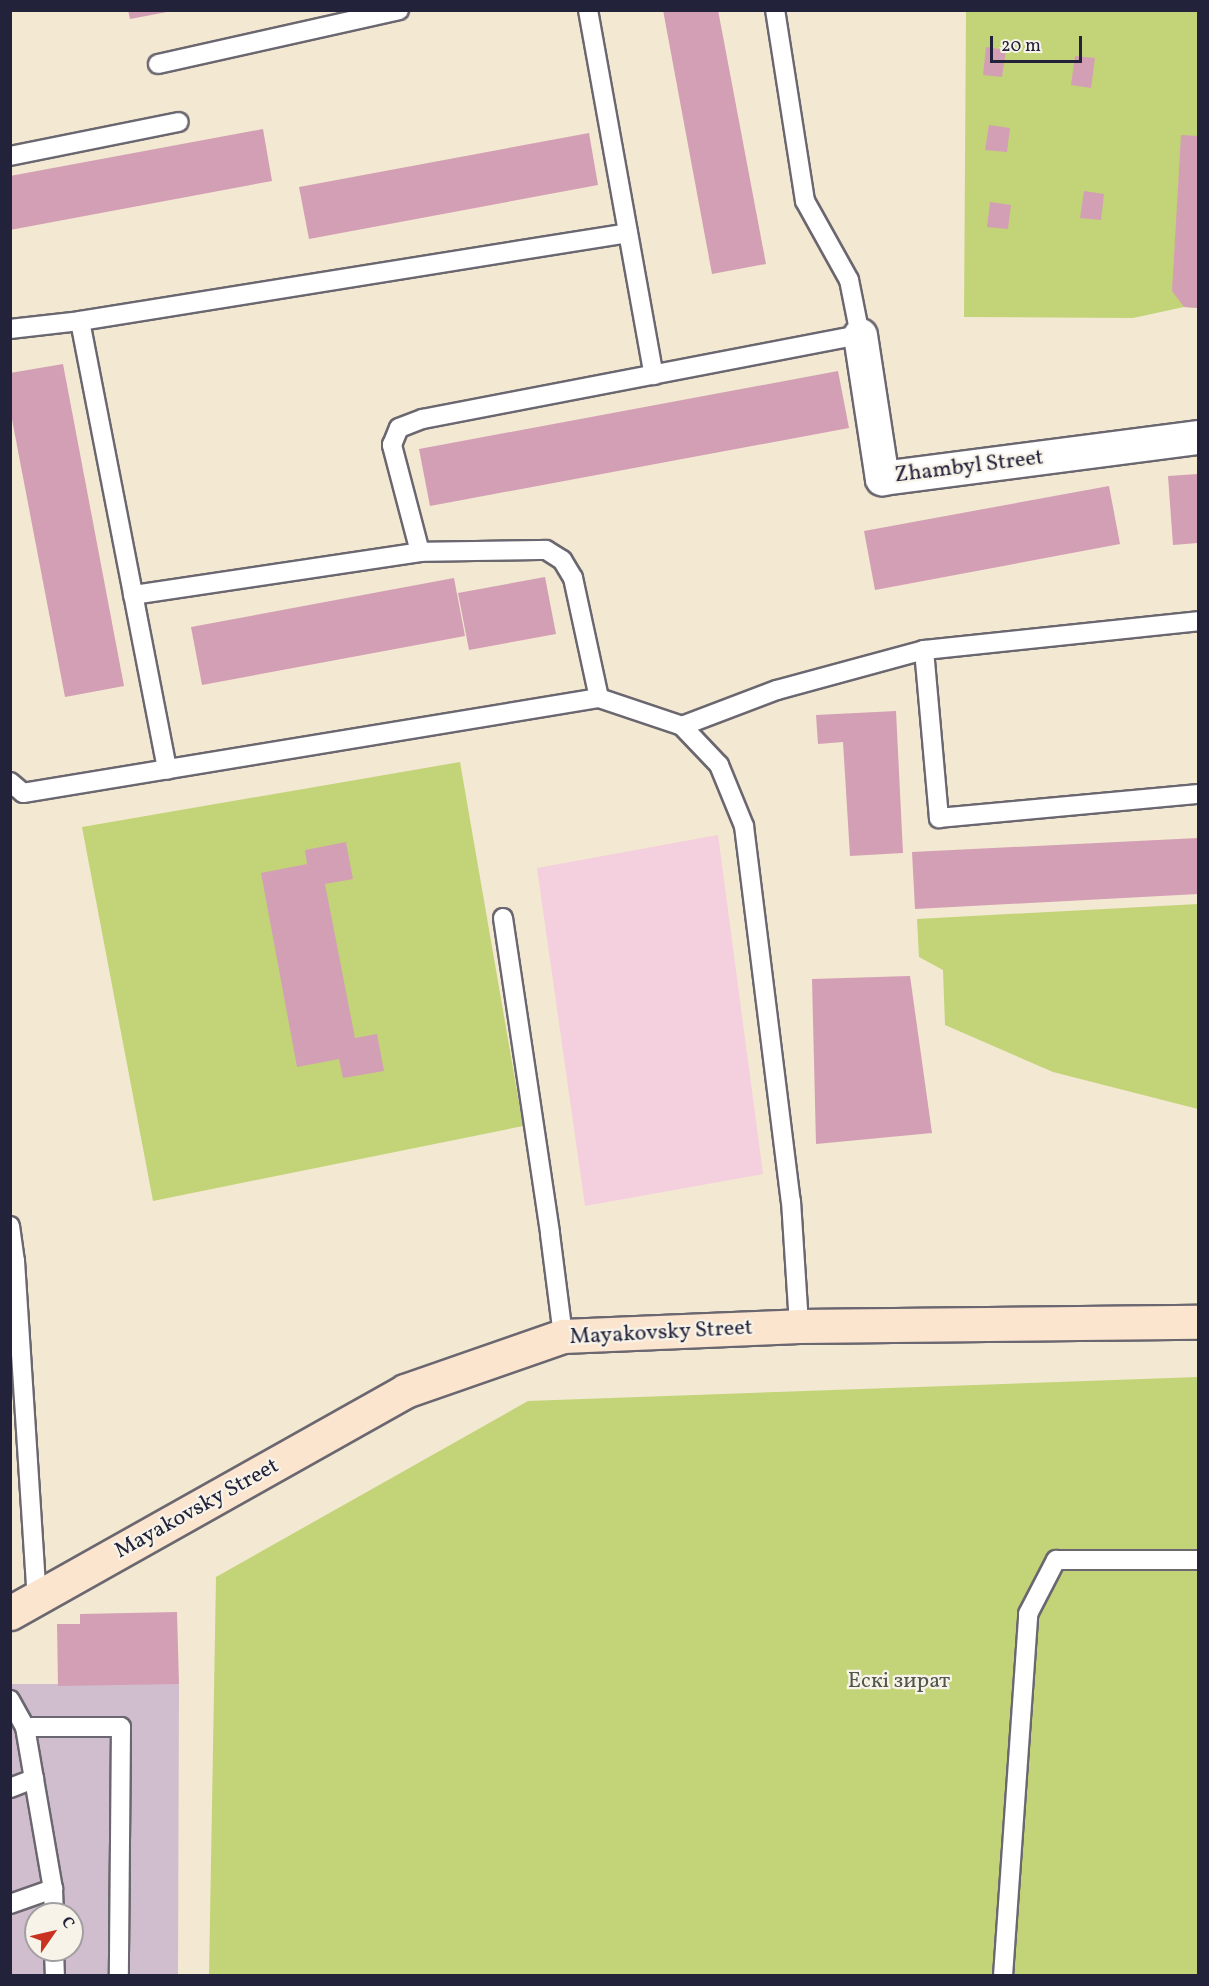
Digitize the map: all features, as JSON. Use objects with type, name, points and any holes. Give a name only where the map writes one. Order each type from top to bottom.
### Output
[{"type":"main road","name":"Mayakovsky Street","points":[[24,1606],[405,1392],[563,1336],[798,1326],[1198,1322]]},
{"type":"street","name":"Zhambyl Street","points":[[860,335],[882,478],[1198,437]]},
{"type":"lane","points":[[158,64],[399,10]]},
{"type":"lane","points":[[588,10],[654,375]]},
{"type":"lane","points":[[420,552],[392,445],[399,428],[423,419],[860,335],[849,280],[805,201],[775,10]]},
{"type":"lane","points":[[10,156],[179,122]]},
{"type":"lane","points":[[10,329],[80,321],[628,233]]},
{"type":"lane","points":[[80,321],[167,770]]},
{"type":"lane","points":[[133,595],[420,552],[546,550],[562,560],[573,578],[599,698]]},
{"type":"lane","points":[[682,726],[777,690],[924,650],[1198,621]]},
{"type":"lane","points":[[924,650],[939,818],[1198,794]]},
{"type":"lane","points":[[10,782],[23,792],[599,698],[682,726],[719,765],[744,826],[791,1201],[798,1326]]},
{"type":"lane","points":[[503,918],[549,1222],[563,1336]]},
{"type":"lane","points":[[10,1226],[24,1606]]},
{"type":"lane","points":[[1003,1976],[1028,1614],[1056,1560],[1198,1560]]},
{"type":"lane","points":[[10,1700],[25,1727],[54,1902]]},
{"type":"lane","points":[[25,1727],[121,1727],[118,1976]]},
{"type":"lane","points":[[10,1788],[34,1779]]},
{"type":"lane","points":[[10,1904],[53,1888]]},
{"type":"shaded area","points":[[718,835],[763,1174],[585,1206],[537,868]]},
{"type":"shaded area","points":[[11,1684],[179,1684],[178,1975],[11,1976]]},
{"type":"green space","points":[[966,11],[1198,11],[1198,308],[1184,307],[1133,318],[964,317]]},
{"type":"green space","points":[[460,762],[523,1126],[153,1201],[82,827]]},
{"type":"green space","points":[[1198,904],[1198,1109],[1053,1072],[945,1025],[943,970],[919,957],[917,919]]},
{"type":"green space","name":"Ескі зират","points":[[1198,1377],[1198,1975],[209,1976],[216,1577],[528,1401]]},
{"type":"building","points":[[128,10],[167,10],[167,12],[130,19]]},
{"type":"building","points":[[663,10],[718,10],[766,264],[712,274]]},
{"type":"building","points":[[986,47],[1006,50],[1002,77],[983,75]]},
{"type":"building","points":[[1075,56],[1095,58],[1091,88],[1071,85]]},
{"type":"building","points":[[989,125],[1010,128],[1007,152],[985,150]]},
{"type":"building","points":[[263,129],[272,181],[10,230],[10,176]]},
{"type":"building","points":[[589,133],[598,185],[309,239],[299,187]]},
{"type":"building","points":[[1181,135],[1198,136],[1198,308],[1184,307],[1172,291]]},
{"type":"building","points":[[1084,191],[1104,194],[1101,220],[1080,218]]},
{"type":"building","points":[[990,202],[1011,205],[1008,229],[987,227]]},
{"type":"building","points":[[63,364],[124,686],[65,697],[10,409],[10,373]]},
{"type":"building","points":[[838,371],[849,428],[430,506],[419,449]]},
{"type":"building","points":[[1198,474],[1198,543],[1173,545],[1168,476]]},
{"type":"building","points":[[1109,486],[1120,544],[875,590],[864,531]]},
{"type":"building","points":[[545,577],[556,634],[469,650],[458,593]]},
{"type":"building","points":[[454,578],[465,636],[202,685],[191,627]]},
{"type":"building","points":[[896,711],[903,853],[850,856],[843,742],[818,744],[816,715]]},
{"type":"building","points":[[1198,838],[1198,894],[915,909],[912,852]]},
{"type":"building","points":[[346,842],[353,879],[325,884],[355,1038],[377,1034],[384,1071],[343,1078],[339,1059],[297,1067],[261,873],[307,864],[305,850]]},
{"type":"building","points":[[910,976],[932,1133],[816,1144],[812,979]]},
{"type":"building","points":[[177,1612],[179,1684],[58,1686],[57,1624],[80,1624],[80,1614]]}]
